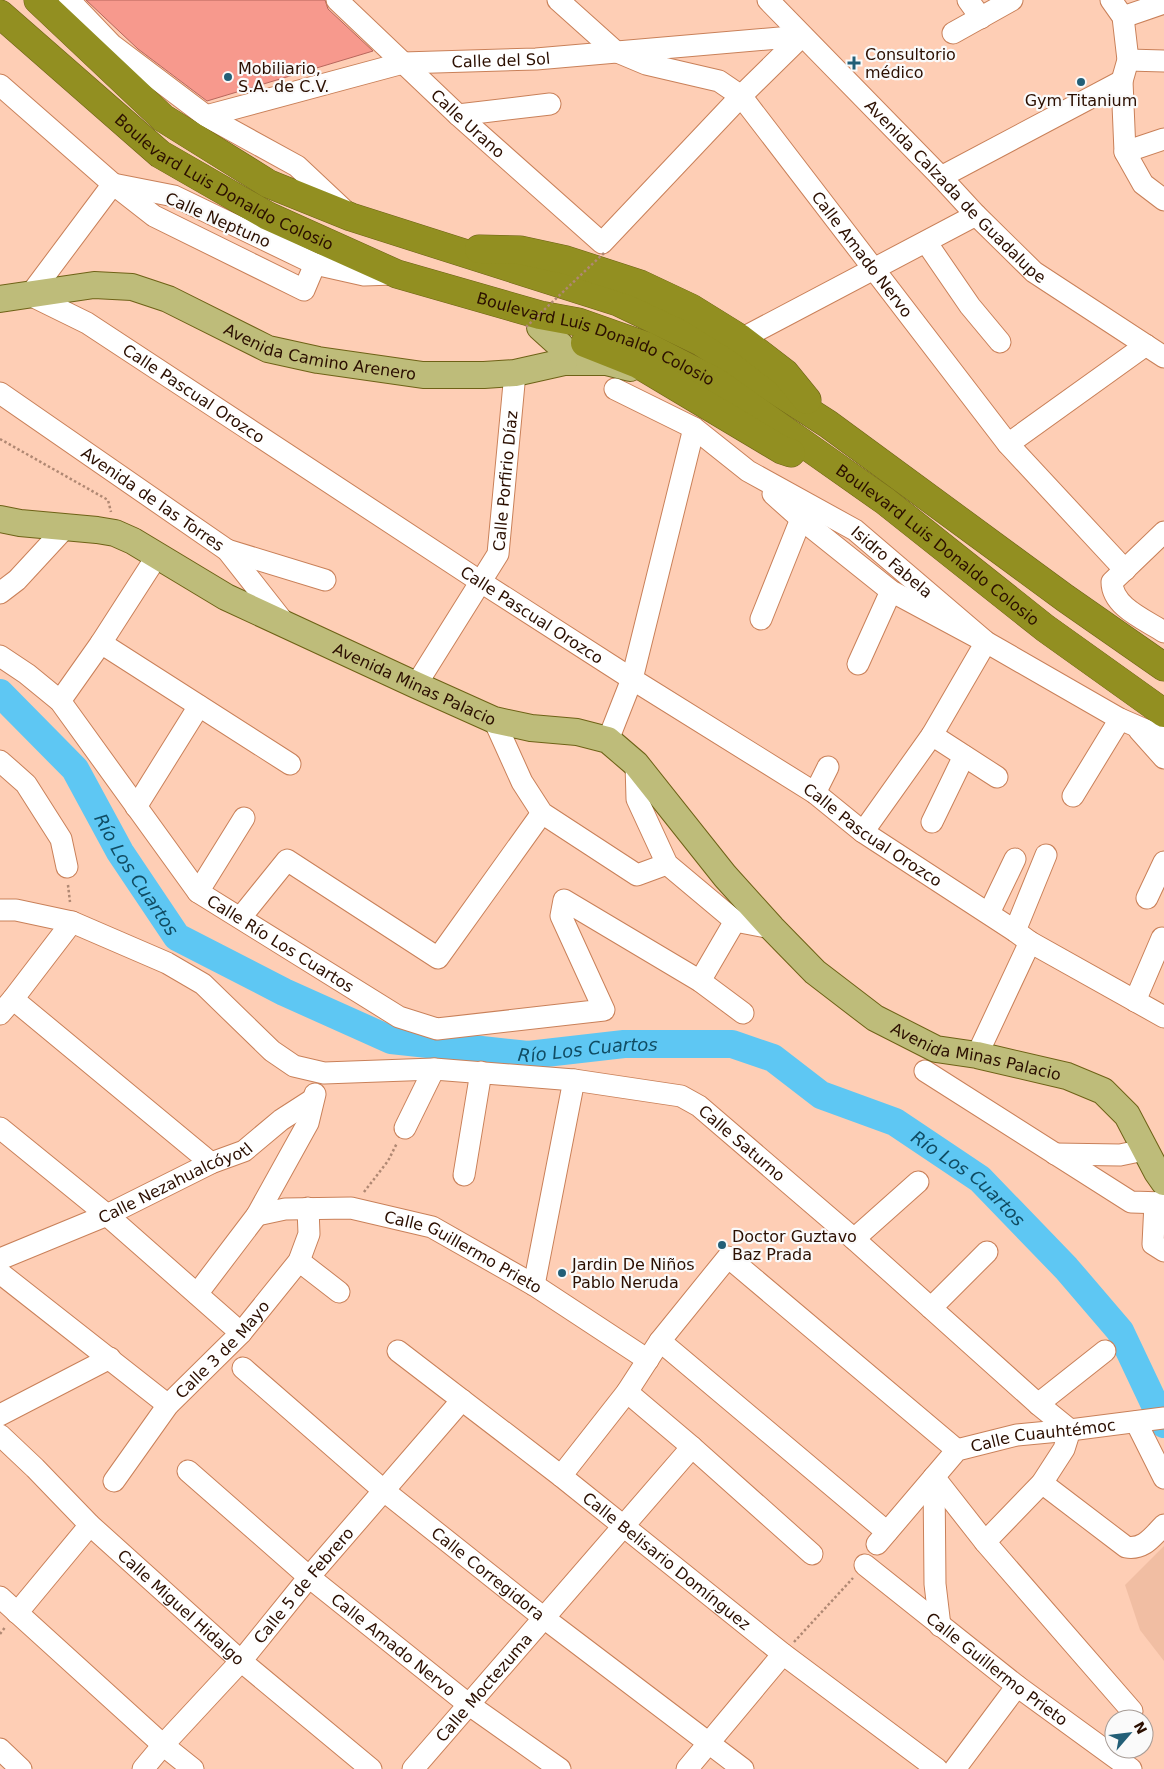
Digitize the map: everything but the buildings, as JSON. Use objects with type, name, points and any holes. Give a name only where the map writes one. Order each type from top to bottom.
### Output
[{"type":"highway","name":"Boulevard Luis Donaldo Colosio","points":[[38,0],[163,118],[270,184],[352,217],[618,302],[702,342],[828,424],[1065,598],[1164,667]]},
{"type":"highway","name":"Boulevard Luis Donaldo Colosio","points":[[1,16],[160,154],[268,216],[397,274],[527,321],[540,315],[578,322],[646,346],[716,382],[885,501],[1045,628],[1164,713]]},
{"type":"highway","points":[[457,250],[492,248],[520,250],[566,260],[640,284],[691,308],[741,339],[785,373],[828,424]]},
{"type":"highway","points":[[527,321],[638,364],[782,450],[799,455],[816,453]]},
{"type":"highway","points":[[1045,628],[1054,628],[1125,677],[1132,676],[1140,664],[1136,656],[1072,611],[1065,598]]},
{"type":"main road","name":"Avenida Camino Arenero","points":[[0,299],[94,284],[132,287],[168,300],[268,349],[309,358],[423,375],[515,373],[564,362],[606,362],[648,371]]},
{"type":"main road","points":[[527,321],[561,346],[564,362]]},
{"type":"main road","name":"Avenida Minas Palacio","points":[[0,519],[20,523],[115,533],[133,541],[226,596],[416,686],[494,720],[531,728],[577,732],[608,740],[636,764],[725,876],[772,928],[816,972],[875,1018],[936,1049],[977,1055],[1067,1076],[1103,1091],[1127,1115],[1144,1150],[1161,1196]]},
{"type":"street","points":[[69,0],[112,45],[206,116],[298,166],[352,217]]},
{"type":"street","name":"Calle Urano","points":[[338,0],[402,63],[603,248]]},
{"type":"street","name":"Calle Amado Nervo","points":[[558,0],[615,52],[646,64],[719,81],[741,96],[1008,444],[1124,570]]},
{"type":"street","name":"Avenida Calzada de Guadalupe","points":[[769,0],[976,215],[1034,272],[1164,357]]},
{"type":"street","points":[[968,0],[981,18]]},
{"type":"street","points":[[954,33],[1012,0]]},
{"type":"street","points":[[1111,0],[1123,18],[1128,60],[1122,81],[1125,152],[1143,184],[1164,200]]},
{"type":"street","points":[[1123,18],[1164,3]]},
{"type":"street","points":[[603,248],[741,96],[802,36]]},
{"type":"street","name":"Calle del Sol","points":[[206,116],[402,63],[536,59],[802,36]]},
{"type":"street","points":[[1128,60],[1164,61]]},
{"type":"street","points":[[941,177],[1122,81]]},
{"type":"street","points":[[0,86],[154,216],[304,290],[314,264],[364,275],[397,274]]},
{"type":"street","points":[[458,115],[550,104]]},
{"type":"street","points":[[1125,152],[1164,139]]},
{"type":"street","points":[[30,295],[114,184]]},
{"type":"street","points":[[741,339],[976,215]]},
{"type":"street","points":[[926,242],[970,306],[1000,342]]},
{"type":"street","name":"Calle Pascual Orozco","points":[[30,295],[88,323],[632,680],[815,793],[863,832],[1023,936],[1164,1017]]},
{"type":"street","points":[[1008,444],[1146,345]]},
{"type":"street","name":"Calle Porfirio Díaz","points":[[416,686],[498,554],[515,373]]},
{"type":"street","name":"Isidro Fabela","points":[[615,389],[694,428],[748,471],[856,530],[986,642],[1128,722],[1164,738]]},
{"type":"street","name":"Avenida de las Torres","points":[[0,393],[227,550],[286,625]]},
{"type":"street","points":[[608,740],[632,680],[694,428]]},
{"type":"street","points":[[748,471],[800,519],[891,591],[986,642],[932,735],[863,832]]},
{"type":"street","points":[[761,619],[800,519]]},
{"type":"street","points":[[0,593],[18,580],[64,528]]},
{"type":"street","points":[[1161,624],[1126,607],[1117,599],[1112,590],[1112,582],[1164,532]]},
{"type":"street","points":[[227,550],[325,580]]},
{"type":"street","points":[[60,701],[101,643],[157,556]]},
{"type":"street","points":[[858,664],[891,591]]},
{"type":"street","points":[[101,643],[290,764]]},
{"type":"street","name":"Calle Río Los Cuartos","points":[[0,656],[27,674],[60,701],[198,892],[399,1017],[437,1029],[604,1010],[561,916],[564,900],[700,981]]},
{"type":"street","points":[[136,807],[199,706]]},
{"type":"street","points":[[494,720],[522,782],[542,813],[637,875],[667,864]]},
{"type":"street","points":[[1072,796],[1128,722],[1164,758]]},
{"type":"street","points":[[932,735],[997,777]]},
{"type":"street","points":[[932,822],[964,756]]},
{"type":"street","points":[[0,763],[26,784],[61,839],[67,867]]},
{"type":"street","points":[[636,764],[637,799],[667,864],[735,921],[772,928]]},
{"type":"street","points":[[815,793],[828,767]]},
{"type":"street","points":[[241,918],[287,860],[438,958],[542,813]]},
{"type":"street","points":[[198,892],[244,818]]},
{"type":"street","points":[[977,1055],[1023,936],[1046,855]]},
{"type":"street","points":[[988,913],[1015,859]]},
{"type":"street","points":[[1147,898],[1164,862]]},
{"type":"street","points":[[0,910],[16,910],[72,922],[168,963],[203,984],[272,1051],[294,1066],[324,1073],[312,1100],[308,1123],[257,1215],[197,1294]]},
{"type":"street","points":[[735,921],[700,981],[743,1013]]},
{"type":"street","points":[[72,922],[7,1006],[211,1163]]},
{"type":"street","points":[[1135,1001],[1162,938]]},
{"type":"street","points":[[404,1128],[434,1069]]},
{"type":"street","name":"Calle Saturno","points":[[324,1073],[434,1069],[481,1072],[574,1080],[681,1096],[699,1106],[854,1239],[1038,1404],[1070,1430]]},
{"type":"street","points":[[925,1071],[1131,1202],[1161,1196],[1152,1244],[1164,1251]]},
{"type":"street","points":[[464,1175],[481,1072]]},
{"type":"street","points":[[534,1285],[574,1080]]},
{"type":"street","name":"Calle Nezahualcóyotl","points":[[0,1259],[107,1215],[211,1163],[244,1152],[281,1120],[312,1100]]},
{"type":"street","points":[[0,1128],[107,1215],[241,1333]]},
{"type":"street","points":[[1055,1154],[1120,1156],[1144,1150]]},
{"type":"street","points":[[854,1239],[918,1182]]},
{"type":"street","name":"Calle 3 de Mayo","points":[[114,1481],[168,1405],[241,1333],[299,1261],[308,1234],[308,1208]]},
{"type":"street","name":"Calle Guillermo Prieto","points":[[257,1215],[285,1209],[351,1208],[432,1228],[534,1285],[648,1360]]},
{"type":"street","points":[[930,1308],[987,1252]]},
{"type":"street","points":[[561,1476],[627,1392],[660,1341],[728,1257],[958,1450]]},
{"type":"street","points":[[299,1261],[339,1292]]},
{"type":"street","points":[[0,1273],[168,1405]]},
{"type":"street","name":"Calle Cuauhtémoc","points":[[660,1341],[882,1538],[958,1450],[1017,1435],[1150,1420]]},
{"type":"street","name":"Calle Belisario Domínguez","points":[[398,1351],[561,1476],[782,1654],[937,1769]]},
{"type":"street","points":[[1038,1404],[1104,1351]]},
{"type":"street","points":[[0,1415],[110,1358]]},
{"type":"street","name":"Calle Corregidora","points":[[243,1368],[383,1490],[544,1618],[743,1769]]},
{"type":"street","points":[[627,1392],[812,1554]]},
{"type":"street","name":"Calle 5 de Febrero","points":[[143,1769],[241,1661],[309,1577],[462,1400]]},
{"type":"street","points":[[1150,1420],[1164,1478]]},
{"type":"street","points":[[985,1542],[1042,1483],[1064,1449],[1070,1430]]},
{"type":"street","name":"Calle Miguel Hidalgo","points":[[0,1435],[36,1468],[90,1525],[241,1661],[371,1769]]},
{"type":"street","name":"Calle Moctezuma","points":[[413,1769],[692,1447]]},
{"type":"street","name":"Calle Amado Nervo","points":[[188,1471],[309,1577],[468,1704],[560,1769]]},
{"type":"street","points":[[934,1477],[985,1542],[1130,1709]]},
{"type":"street","points":[[934,1477],[935,1584],[940,1626]]},
{"type":"street","points":[[1042,1483],[1126,1547],[1136,1549],[1145,1544],[1164,1525]]},
{"type":"street","points":[[17,1613],[90,1525]]},
{"type":"street","name":"Calle Guillermo Prieto","points":[[865,1565],[1017,1686],[1131,1769]]},
{"type":"street","points":[[0,1596],[163,1745],[193,1769]]},
{"type":"street","points":[[687,1769],[782,1654]]},
{"type":"street","points":[[955,1769],[1017,1686]]},
{"type":"street","points":[[0,1749],[21,1769]]},
{"type":"path","points":[[527,321],[603,248]]},
{"type":"path","points":[[0,439],[108,500]]},
{"type":"path","points":[[67,867],[72,922]]},
{"type":"path","points":[[351,1208],[388,1161],[404,1128]]},
{"type":"path","points":[[782,1654],[865,1565]]},
{"type":"shaded area","points":[[1164,1546],[1164,1661],[1140,1630],[1125,1585]]},
{"type":"waterway","name":"Río Los Cuartos","points":[[0,693],[75,769],[120,852],[177,937],[284,992],[391,1040],[528,1055],[624,1044],[732,1044],[773,1058],[821,1095],[895,1122],[980,1179],[1066,1268],[1120,1331],[1164,1424]]},
{"type":"place","name":"Consultorio médico","points":[[854,63]]},
{"type":"place","name":"Mobiliario, S.A. de C.V.","points":[[228,77]]},
{"type":"place","name":"Gym Titanium","points":[[1081,82]]},
{"type":"place","name":"Doctor Guztavo Baz Prada","points":[[722,1245]]},
{"type":"place","name":"Jardin De Niños Pablo Neruda","points":[[562,1273]]}]
